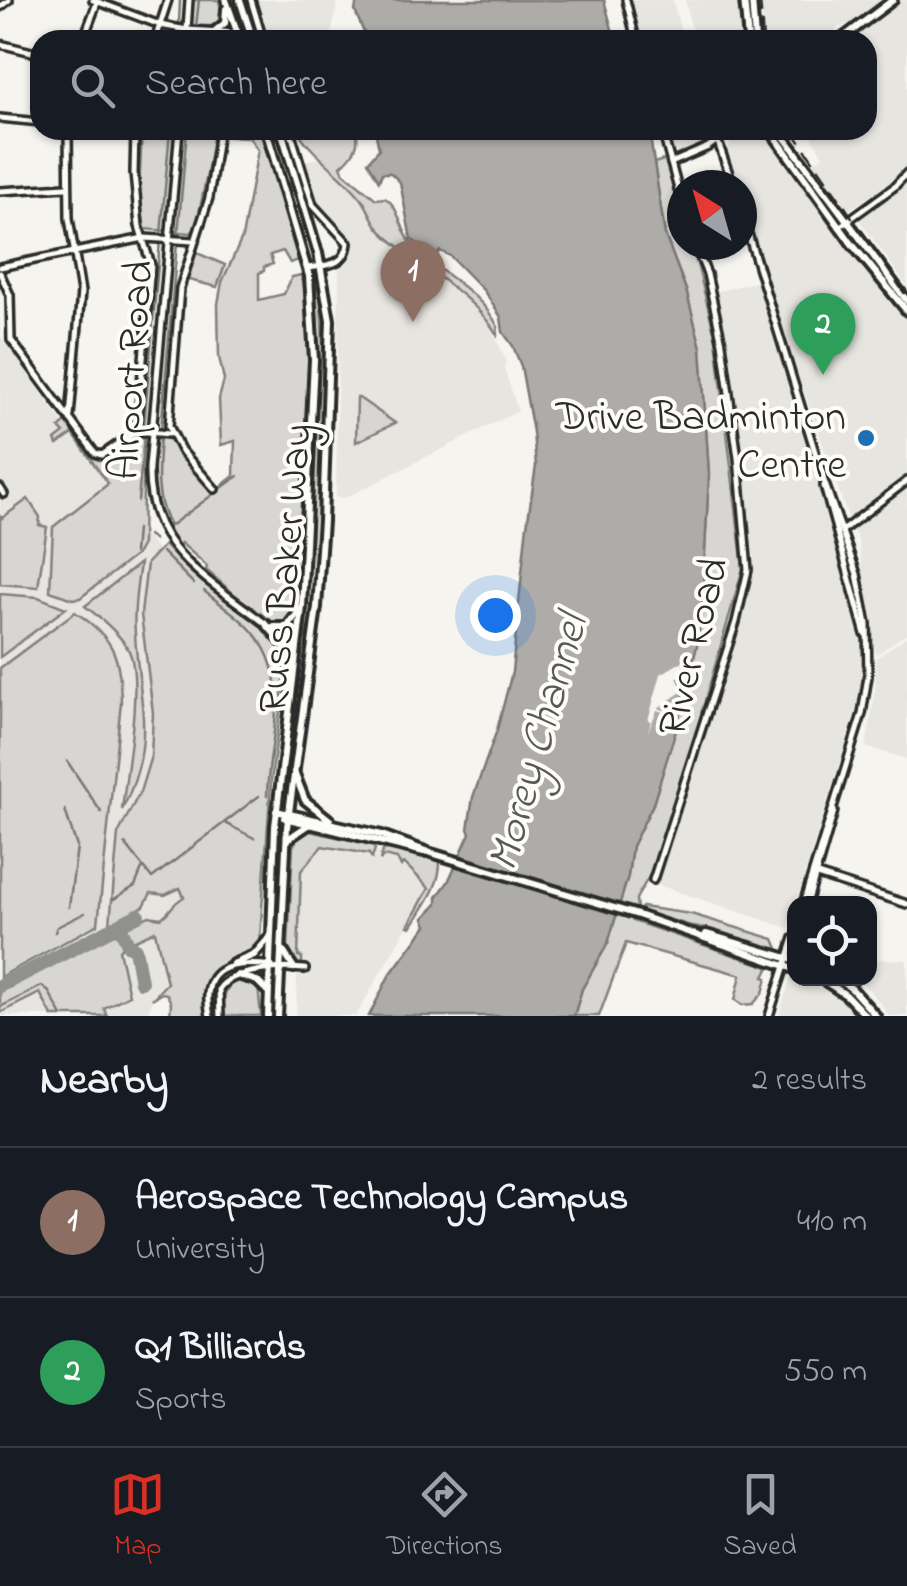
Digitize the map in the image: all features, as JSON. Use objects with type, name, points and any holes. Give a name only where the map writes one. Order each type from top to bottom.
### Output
[{"type":"main road","points":[[744,0],[750,30]]},
{"type":"main road","points":[[752,0],[752,30]]},
{"type":"main road","points":[[853,30],[892,0]]},
{"type":"main road","points":[[240,1],[240,30]]},
{"type":"main road","points":[[240,1],[248,30]]},
{"type":"main road","points":[[226,2],[237,30]]},
{"type":"main road","points":[[220,30],[225,23],[226,2]]},
{"type":"main road","name":"Russ Baker Way","points":[[268,1016],[276,814],[302,607],[314,360],[308,268],[269,140]]},
{"type":"main road","name":"Russ Baker Way","points":[[278,1016],[288,815],[316,607],[324,502],[330,320],[321,266],[284,140]]},
{"type":"main road","points":[[778,140],[907,312]]},
{"type":"main road","points":[[787,140],[843,225],[907,302]]},
{"type":"main road","points":[[266,624],[287,627],[302,607]]},
{"type":"main road","points":[[266,624],[285,646],[293,682]]},
{"type":"main road","points":[[293,768],[305,800],[335,823]]},
{"type":"main road","points":[[276,814],[335,823],[407,842],[432,853]]},
{"type":"main road","points":[[288,815],[310,824],[432,853],[787,960]]},
{"type":"main road","points":[[287,840],[310,824]]},
{"type":"main road","points":[[233,964],[254,955],[270,937]]},
{"type":"main road","points":[[280,947],[294,968]]},
{"type":"main road","points":[[238,975],[258,981],[268,992]]},
{"type":"main road","points":[[832,986],[866,1016]]},
{"type":"main road","points":[[844,986],[876,1016]]},
{"type":"street","points":[[0,7],[9,0]]},
{"type":"street","points":[[159,30],[168,0]]},
{"type":"street","points":[[87,30],[96,1],[160,26],[188,30],[189,0]]},
{"type":"street","points":[[251,0],[260,30]]},
{"type":"street","points":[[626,0],[634,30]]},
{"type":"street","points":[[0,44],[30,52]]},
{"type":"street","points":[[0,118],[30,121]]},
{"type":"street","points":[[68,140],[66,187],[81,292],[70,419]]},
{"type":"street","points":[[135,140],[138,226],[150,265],[137,431]]},
{"type":"street","name":"Airport Road","points":[[178,140],[148,493],[159,528],[184,559],[266,624]]},
{"type":"street","points":[[215,490],[170,434],[182,276],[211,188],[218,140]]},
{"type":"street","points":[[293,140],[313,204],[348,243],[343,258],[308,268]]},
{"type":"street","points":[[665,140],[673,170]]},
{"type":"street","points":[[671,163],[723,140]]},
{"type":"street","points":[[720,144],[728,170]]},
{"type":"street","points":[[843,225],[894,187],[907,172]]},
{"type":"street","points":[[0,191],[66,187]]},
{"type":"street","points":[[170,434],[137,431],[99,454],[12,340],[10,295],[0,270],[144,238],[195,241]]},
{"type":"street","name":"River Road","points":[[653,880],[736,622],[748,566],[722,343],[701,260]]},
{"type":"street","points":[[756,260],[860,585],[867,642],[868,676],[862,714],[808,896]]},
{"type":"street","points":[[823,478],[867,642]]},
{"type":"street","points":[[860,614],[841,536],[843,530],[907,482]]},
{"type":"street","points":[[807,896],[829,815],[834,810]]},
{"type":"street","points":[[817,875],[907,904]]},
{"type":"street","points":[[210,1016],[210,981],[233,964],[305,969]]},
{"type":"street","points":[[769,1016],[787,966]]},
{"type":"street","points":[[220,1016],[218,989],[225,980],[270,968]]},
{"type":"shaded area","points":[[192,0],[219,0],[223,22],[216,26],[192,26]]},
{"type":"shaded area","points":[[256,0],[338,0],[332,30],[266,30]]},
{"type":"shaded area","points":[[628,0],[673,0],[680,30],[636,30]]},
{"type":"shaded area","points":[[685,0],[741,0],[743,30],[692,30]]},
{"type":"shaded area","points":[[881,0],[836,30],[764,30],[761,3]]},
{"type":"shaded area","points":[[907,0],[907,164],[889,183],[844,213],[808,167],[823,156],[814,140],[877,140],[877,30],[862,30]]},
{"type":"shaded area","points":[[142,140],[214,140],[196,228],[191,233],[145,229],[139,194]]},
{"type":"shaded area","points":[[251,140],[263,140],[299,260],[290,263],[283,251],[270,255],[273,264],[259,273],[259,300],[284,294],[292,277],[301,275],[309,325],[294,610],[284,625],[255,611],[181,543],[177,547],[162,523],[155,496],[157,436],[172,440],[215,491],[234,476],[235,441],[221,445],[219,399],[224,380],[219,357],[218,304],[222,282],[242,238],[258,150]]},
{"type":"shaded area","points":[[305,140],[357,140],[341,166],[344,173],[376,199],[390,202],[412,244],[480,302],[498,327],[497,335],[459,292],[381,231],[361,198]]},
{"type":"shaded area","points":[[670,140],[708,140],[678,156]]},
{"type":"shaded area","points":[[732,140],[774,140],[820,208],[907,317],[907,476],[849,520],[757,248],[757,170],[734,170],[728,149]]},
{"type":"shaded area","points":[[322,158],[364,201],[380,231],[482,311],[506,360],[504,368],[518,411],[345,498],[336,497],[339,269],[348,261],[353,244],[348,233],[317,202],[303,161]]},
{"type":"shaded area","points":[[667,159],[670,170],[667,240],[665,235],[654,163]]},
{"type":"shaded area","points":[[907,179],[907,286],[858,218]]},
{"type":"shaded area","points":[[197,253],[225,265],[217,287],[185,279],[192,255]]},
{"type":"shaded area","points":[[675,260],[696,260],[716,339],[743,568],[655,866],[636,899],[633,921],[769,967],[763,993],[753,1004],[742,1005],[735,1000],[741,975],[626,943],[599,1016],[574,1016],[582,989],[608,943],[628,876],[632,846],[653,804],[688,687],[702,608],[709,475],[701,348]]},
{"type":"shaded area","points":[[316,276],[321,301],[324,400],[316,575],[305,640],[315,468]]},
{"type":"shaded area","points":[[758,281],[850,586],[863,646],[860,697],[798,896],[787,896],[787,928],[658,885],[749,593],[754,557],[738,416],[715,292]]},
{"type":"shaded area","points":[[0,335],[133,521],[200,601],[202,971],[154,993],[149,1010],[144,1012],[146,1016],[0,1016]]},
{"type":"shaded area","points":[[359,398],[395,423],[356,442]]},
{"type":"shaded area","points":[[67,421],[93,456],[102,458],[137,435],[144,436],[142,544],[136,555],[80,598],[72,599],[50,591],[53,527],[108,484],[73,434],[57,445],[55,440],[64,433],[59,428]]},
{"type":"shaded area","points":[[907,484],[907,633],[876,655],[858,540],[849,523]]},
{"type":"shaded area","points":[[28,499],[40,517],[39,525],[47,527],[38,587],[0,584],[0,516]]},
{"type":"shaded area","points":[[164,545],[182,564],[271,634],[280,644],[286,665],[271,781],[260,938],[254,949],[215,969],[209,978],[209,1016],[170,1016],[167,994],[152,999],[167,983],[155,931],[133,941],[128,936],[127,927],[149,916],[164,916],[184,897],[180,888],[165,895],[151,893],[144,906],[110,924],[118,834],[140,792],[151,756],[153,713],[141,614],[147,563]]},
{"type":"shaded area","points":[[140,563],[135,625],[143,743],[133,786],[122,810],[132,728],[133,665],[120,638],[85,606]]},
{"type":"shaded area","points":[[0,594],[38,597],[66,608],[0,657]]},
{"type":"shaded area","points":[[75,612],[107,640],[117,661],[120,686],[98,924],[0,977],[0,668]]},
{"type":"shaded area","points":[[907,636],[907,759],[866,747],[876,658]]},
{"type":"shaded area","points":[[305,830],[373,845],[375,849],[372,858],[369,854],[322,846],[301,871],[298,956],[302,963],[298,965],[288,947],[291,884],[293,847]]},
{"type":"shaded area","points":[[322,840],[399,857],[431,884],[356,1016],[296,1016],[300,864]]},
{"type":"shaded area","points":[[392,848],[440,860],[435,887],[411,927],[408,926],[429,888],[397,859],[384,856],[380,860],[383,850]]},
{"type":"shaded area","points":[[642,907],[691,914],[774,939],[779,951],[639,911]]},
{"type":"shaded area","points":[[116,933],[125,944],[119,950],[129,995],[104,1008],[107,1016],[52,1016],[40,993],[0,1013],[0,992]]},
{"type":"shaded area","points":[[877,959],[907,960],[907,1016],[888,1016],[865,986],[877,986]]},
{"type":"shaded area","points":[[239,979],[258,986],[261,1016],[224,1016],[225,994]]},
{"type":"shaded area","points":[[788,986],[817,986],[862,1016],[779,1016]]},
{"type":"water","points":[[357,0],[604,0],[612,30],[363,30],[355,11]]},
{"type":"water","name":"Morey Channel","points":[[377,140],[651,140],[667,260],[675,260],[701,348],[709,475],[697,646],[653,804],[632,846],[628,876],[608,943],[582,989],[574,1016],[369,1016],[389,976],[427,925],[424,918],[437,904],[470,833],[473,797],[512,672],[536,466],[521,366],[503,332],[501,317],[484,291],[450,256],[440,251],[435,257],[411,239],[400,182],[391,173],[382,173],[379,181],[368,162],[379,149]]},
{"type":"pier","points":[[681,662],[687,670],[692,667],[677,678],[682,688],[687,688],[658,708],[669,712],[664,729],[660,728],[665,713],[657,710],[648,732],[661,674]]},
{"type":"waterway","points":[[179,24],[180,0]]},
{"type":"waterway","points":[[196,26],[199,0]]},
{"type":"waterway","points":[[161,234],[169,140]]},
{"type":"waterway","points":[[178,235],[186,140]]},
{"type":"waterway","points":[[144,428],[160,241]]},
{"type":"waterway","points":[[161,430],[177,243]]},
{"type":"waterway","points":[[69,426],[93,458],[99,460],[109,454]]},
{"type":"waterway","points":[[138,501],[144,436]]},
{"type":"waterway","points":[[113,451],[132,438],[142,437]]},
{"type":"waterway","points":[[160,437],[159,494],[170,526],[238,476]]},
{"type":"waterway","points":[[134,553],[136,529]]},
{"type":"waterway","points":[[148,535],[154,540]]},
{"type":"waterway","points":[[162,552],[194,584]]},
{"type":"waterway","points":[[204,591],[252,631],[273,669],[276,710],[267,796]]},
{"type":"waterway","points":[[67,761],[101,812]]},
{"type":"waterway","points":[[125,844],[152,878],[259,796]]},
{"type":"waterway","points":[[65,810],[77,847],[69,907]]},
{"type":"waterway","points":[[225,823],[254,838]]},
{"type":"waterway","points":[[114,899],[135,886],[142,869]]},
{"type":"waterway","points":[[55,932],[57,927],[85,913]]},
{"type":"waterway","points":[[0,1007],[42,986],[62,1016]]},
{"type":"taxiway","points":[[0,986],[138,915]]},
{"type":"taxiway","points":[[113,928],[121,929],[129,946],[135,949],[141,982]]},
{"type":"railway","points":[[760,0],[762,30]]},
{"type":"railway","points":[[799,140],[907,297]]},
{"type":"place","name":"Aerospace Technology Campus","points":[[413,322]]},
{"type":"place","name":"Q1 Billiards","points":[[823,375]]},
{"type":"place","name":"Drive Badminton Centre","points":[[866,438]]}]
